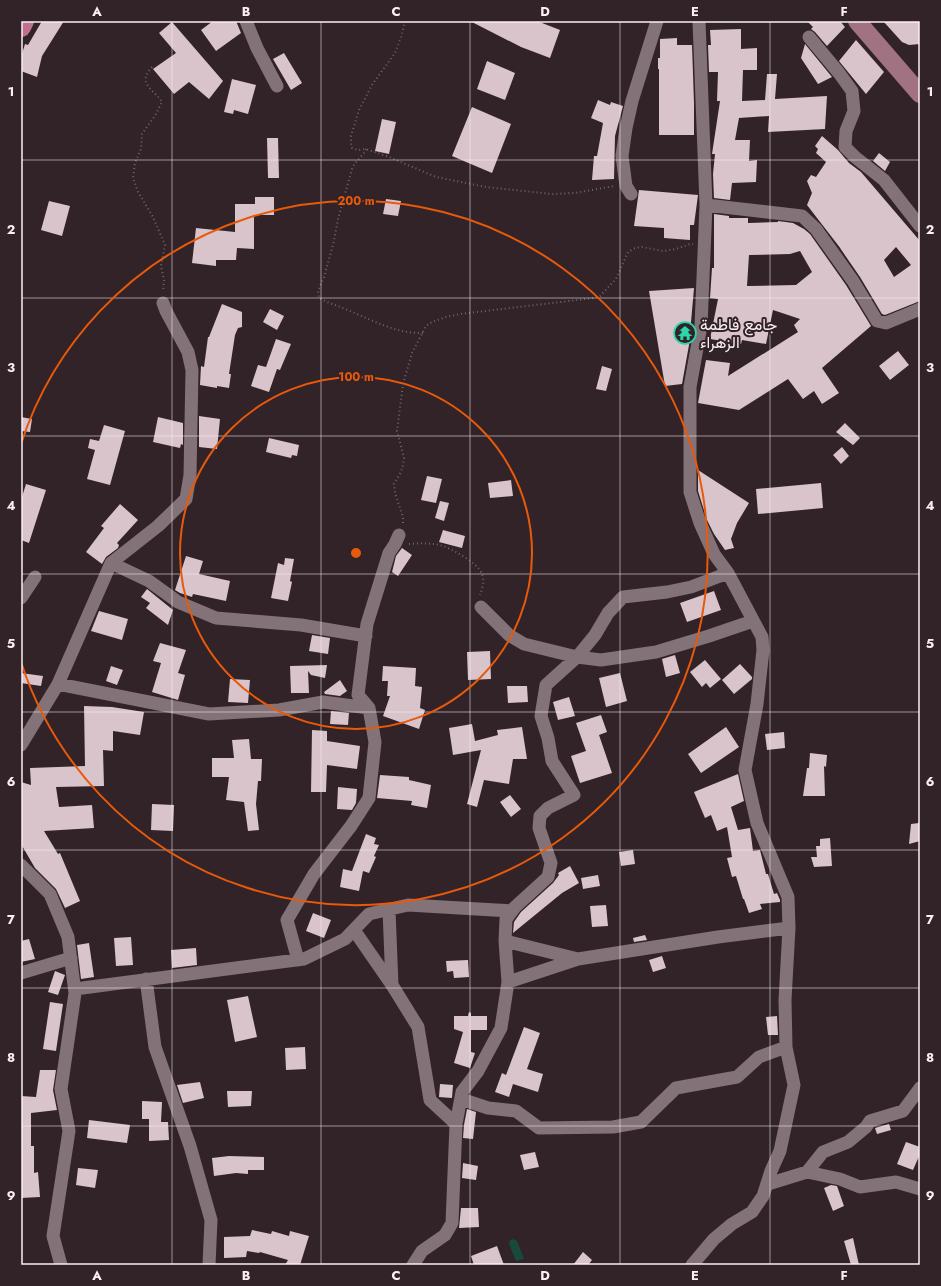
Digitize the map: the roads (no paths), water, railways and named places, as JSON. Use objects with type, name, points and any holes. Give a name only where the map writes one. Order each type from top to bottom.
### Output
[{"type":"main road","points":[[21,27],[24,21]]},
{"type":"street","points":[[246,21],[277,86]]},
{"type":"street","points":[[631,194],[625,182],[622,156],[626,128],[632,101],[657,21]]},
{"type":"street","points":[[692,1265],[714,1240],[732,1224],[752,1212],[763,1196],[771,1171],[780,1151],[794,1085],[786,1047],[785,1000],[789,928],[788,897],[757,823],[745,770],[757,704],[763,650],[762,637],[728,573],[714,554],[700,523],[690,492],[690,387],[701,326],[706,205],[699,21]]},
{"type":"street","points":[[857,21],[920,94]]},
{"type":"street","points":[[809,37],[852,91],[854,111],[846,131],[845,147],[884,180],[920,226]]},
{"type":"street","points":[[706,205],[802,216],[821,235],[853,281],[877,321],[886,323],[920,309]]},
{"type":"street","points":[[21,745],[58,684],[112,563],[158,526],[186,498],[190,475],[192,370],[186,348],[163,303]]},
{"type":"street","points":[[298,960],[287,920],[314,874],[351,826],[369,798],[375,742],[369,708],[358,695],[367,624],[389,553],[397,539]]},
{"type":"street","points":[[112,563],[149,581],[178,602],[216,618],[301,625],[366,636]]},
{"type":"street","points":[[414,1265],[422,1251],[445,1235],[452,1223],[456,1124],[462,1092],[478,1071],[501,1028],[508,982],[505,941],[506,919],[512,911],[548,877],[551,863],[539,828],[540,816],[548,808],[574,795],[552,761],[548,738],[541,716],[546,685],[577,657],[595,635],[608,613],[623,597],[667,592],[728,573]]},
{"type":"street","points":[[21,598],[35,577]]},
{"type":"street","points":[[479,604],[509,635],[524,644],[577,657],[601,660],[656,652],[754,621]]},
{"type":"street","points":[[58,684],[209,714],[279,710],[324,702],[369,708]]},
{"type":"street","points":[[21,865],[50,894],[68,937],[75,989],[61,1089],[69,1131],[53,1236],[61,1265]]},
{"type":"street","points":[[75,989],[304,959],[345,939],[369,914],[408,905],[512,911]]},
{"type":"street","points":[[389,910],[392,985]]},
{"type":"street","points":[[508,982],[578,959],[718,937],[789,928]]},
{"type":"street","points":[[354,930],[392,985],[418,1028],[430,1100],[456,1124]]},
{"type":"street","points":[[505,941],[578,959]]},
{"type":"street","points":[[21,973],[71,958]]},
{"type":"street","points":[[146,979],[155,1047],[190,1146],[211,1220],[209,1265]]},
{"type":"street","points":[[461,1099],[488,1108],[516,1111],[538,1128],[613,1127],[641,1122],[676,1088],[737,1077],[759,1057],[786,1047]]},
{"type":"street","points":[[807,1172],[823,1152],[848,1142],[866,1127],[870,1121],[904,1111],[920,1088]]},
{"type":"street","points":[[768,1184],[807,1172],[840,1179],[860,1187],[896,1182],[920,1189]]},
{"type":"place","name":"جامع فاطمة الزهراء","points":[[685,333]]}]
